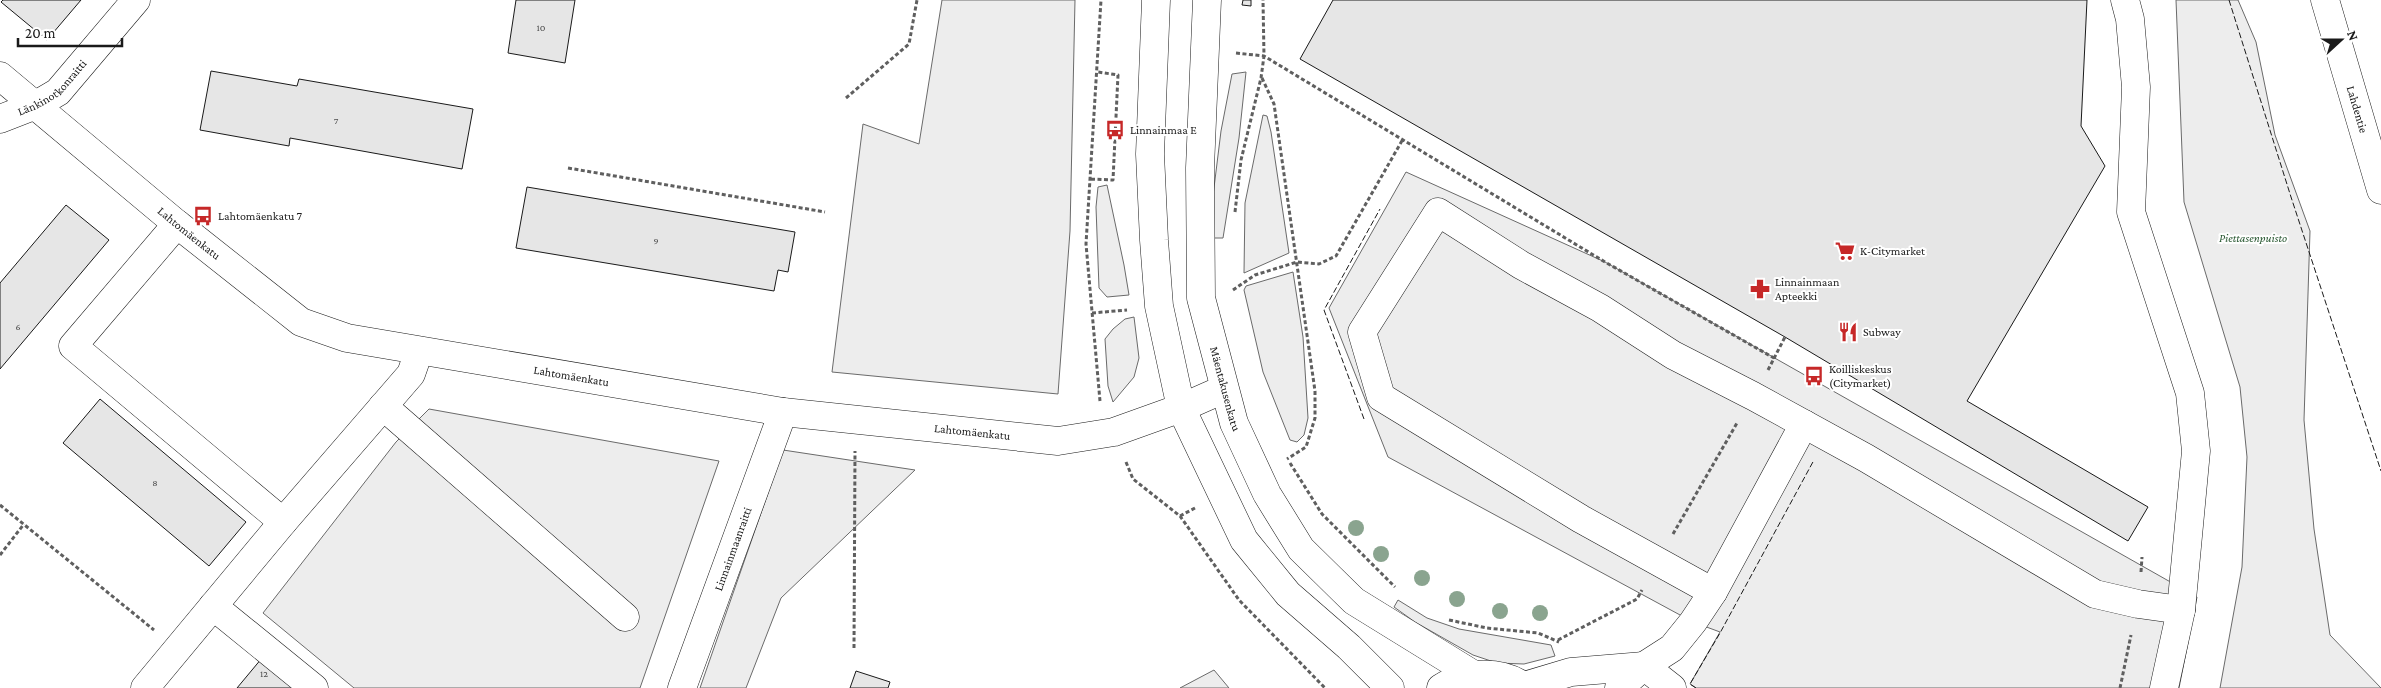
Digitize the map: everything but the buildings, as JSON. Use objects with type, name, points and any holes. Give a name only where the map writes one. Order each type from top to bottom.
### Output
[{"type":"main road","name":"Länkinotkonraitti","points":[[0,119],[36,105],[58,92],[136,0]]},
{"type":"main road","points":[[1156,0],[1150,154],[1154,240],[1159,306],[1181,408],[1244,540],[1288,594],[1348,647],[1390,688]]},
{"type":"main road","name":"Mäentakusenkatu","points":[[1207,0],[1200,168],[1201,298],[1234,423],[1267,494],[1301,549],[1354,601],[1474,675]]},
{"type":"main road","points":[[2125,0],[2130,19],[2136,87],[2131,212],[2190,393],[2196,451],[2180,610],[2164,688]]},
{"type":"main road","name":"Lahdentie","points":[[2325,0],[2381,190]]},
{"type":"main road","name":"Lahtomäenkatu","points":[[0,76],[177,224],[301,322],[347,338],[783,412],[1058,441],[1114,432],[1181,408],[1224,389]]},
{"type":"main road","points":[[1713,592],[1657,562],[1381,397],[1362,332],[1438,212],[1521,265],[1600,308],[1673,355],[1753,396],[1944,503],[2095,594],[2138,604],[2180,610]]},
{"type":"main road","points":[[177,224],[73,346],[283,522]]},
{"type":"main road","points":[[145,688],[283,522],[412,374],[419,351]]},
{"type":"main road","points":[[384,406],[625,617]]},
{"type":"main road","name":"Linnainmaanraitti","points":[[682,688],[783,412]]},
{"type":"main road","points":[[1619,688],[1644,666],[1672,648],[1713,592],[1804,424]]},
{"type":"main road","points":[[213,606],[314,688]]},
{"type":"main road","points":[[1441,688],[1453,681],[1474,675],[1500,676],[1525,687],[1572,672],[1644,666],[1672,688]]},
{"type":"path","points":[[846,98],[909,44],[917,0]]},
{"type":"path","points":[[1100,404],[1086,244],[1101,0]]},
{"type":"path","points":[[1234,214],[1241,160],[1262,78],[1264,56],[1263,0]]},
{"type":"path","points":[[1236,44],[1236,53],[1264,56],[1605,262],[1774,358]]},
{"type":"path","points":[[1091,179],[1113,180],[1118,75],[1098,72]]},
{"type":"path","points":[[1262,78],[1274,104],[1315,391],[1315,418],[1306,447],[1288,459]]},
{"type":"path","points":[[1233,290],[1254,275],[1297,262],[1319,264],[1336,256],[1404,139]]},
{"type":"path","points":[[568,168],[826,212]]},
{"type":"path","points":[[1233,280],[1235,300]]},
{"type":"path","points":[[1440,616],[1487,628],[1538,633],[1558,640],[1637,599],[1785,338]]},
{"type":"path","points":[[1284,450],[1322,514],[1358,552],[1400,591]]},
{"type":"path","points":[[854,648],[855,451]]},
{"type":"path","points":[[1133,479],[1180,516],[1239,600],[1326,688]]},
{"type":"path","points":[[0,505],[177,649]]},
{"type":"path","points":[[0,555],[24,524]]},
{"type":"path","points":[[1558,640],[1572,672]]},
{"type":"shaded area","points":[[942,0],[1075,0],[1070,231],[1058,394],[832,372],[863,124],[919,144]]},
{"type":"shaded area","name":"Piettasenpuisto","points":[[2176,0],[2238,0],[2256,42],[2275,135],[2310,231],[2304,420],[2314,529],[2330,635],[2381,688],[2220,688],[2242,567],[2247,457],[2240,387],[2184,202]]},
{"type":"shaded area","points":[[1246,72],[1239,138],[1223,238],[1214,238],[1211,212],[1221,131],[1232,74]]},
{"type":"shaded area","points":[[1263,115],[1267,116],[1271,132],[1289,253],[1244,273],[1245,203]]},
{"type":"shaded area","points":[[1406,172],[1605,262],[2197,597],[2179,688],[1696,688],[1690,684],[1720,632],[1693,622],[1388,457],[1329,308]]},
{"type":"shaded area","points":[[1107,185],[1129,295],[1107,297],[1099,288],[1096,207],[1098,187]]},
{"type":"shaded area","points":[[1293,272],[1303,337],[1308,418],[1304,435],[1297,442],[1290,440],[1263,372],[1244,290],[1246,286]]},
{"type":"shaded area","points":[[1134,317],[1139,358],[1134,377],[1113,402],[1108,386],[1105,339],[1125,319]]},
{"type":"shaded area","points":[[429,409],[719,461],[640,688],[354,688],[263,613],[396,442]]},
{"type":"shaded area","points":[[783,450],[915,470],[781,598],[746,688],[700,688]]},
{"type":"shaded area","points":[[1398,600],[1427,618],[1459,629],[1551,645],[1555,656],[1524,664],[1497,663],[1473,655],[1415,622],[1394,607]]},
{"type":"shaded area","points":[[1214,670],[1229,688],[1180,688]]},
{"type":"fence","points":[[2229,0],[2381,471]]},
{"type":"fence","points":[[1364,419],[1324,310],[1380,209]]},
{"type":"fence","points":[[1696,688],[1690,684],[1720,633],[1814,460]]},
{"type":"place","name":"Linnainmaa E","points":[[1115,130]]},
{"type":"place","name":"Lahtomäenkatu 7","points":[[203,216]]},
{"type":"place","name":"K-Citymarket","points":[[1845,251]]},
{"type":"place","name":"Linnainmaan Apteekki","points":[[1760,289]]},
{"type":"place","name":"Subway","points":[[1848,332]]},
{"type":"place","name":"Koilliskeskus (Citymarket)","points":[[1814,376]]}]
